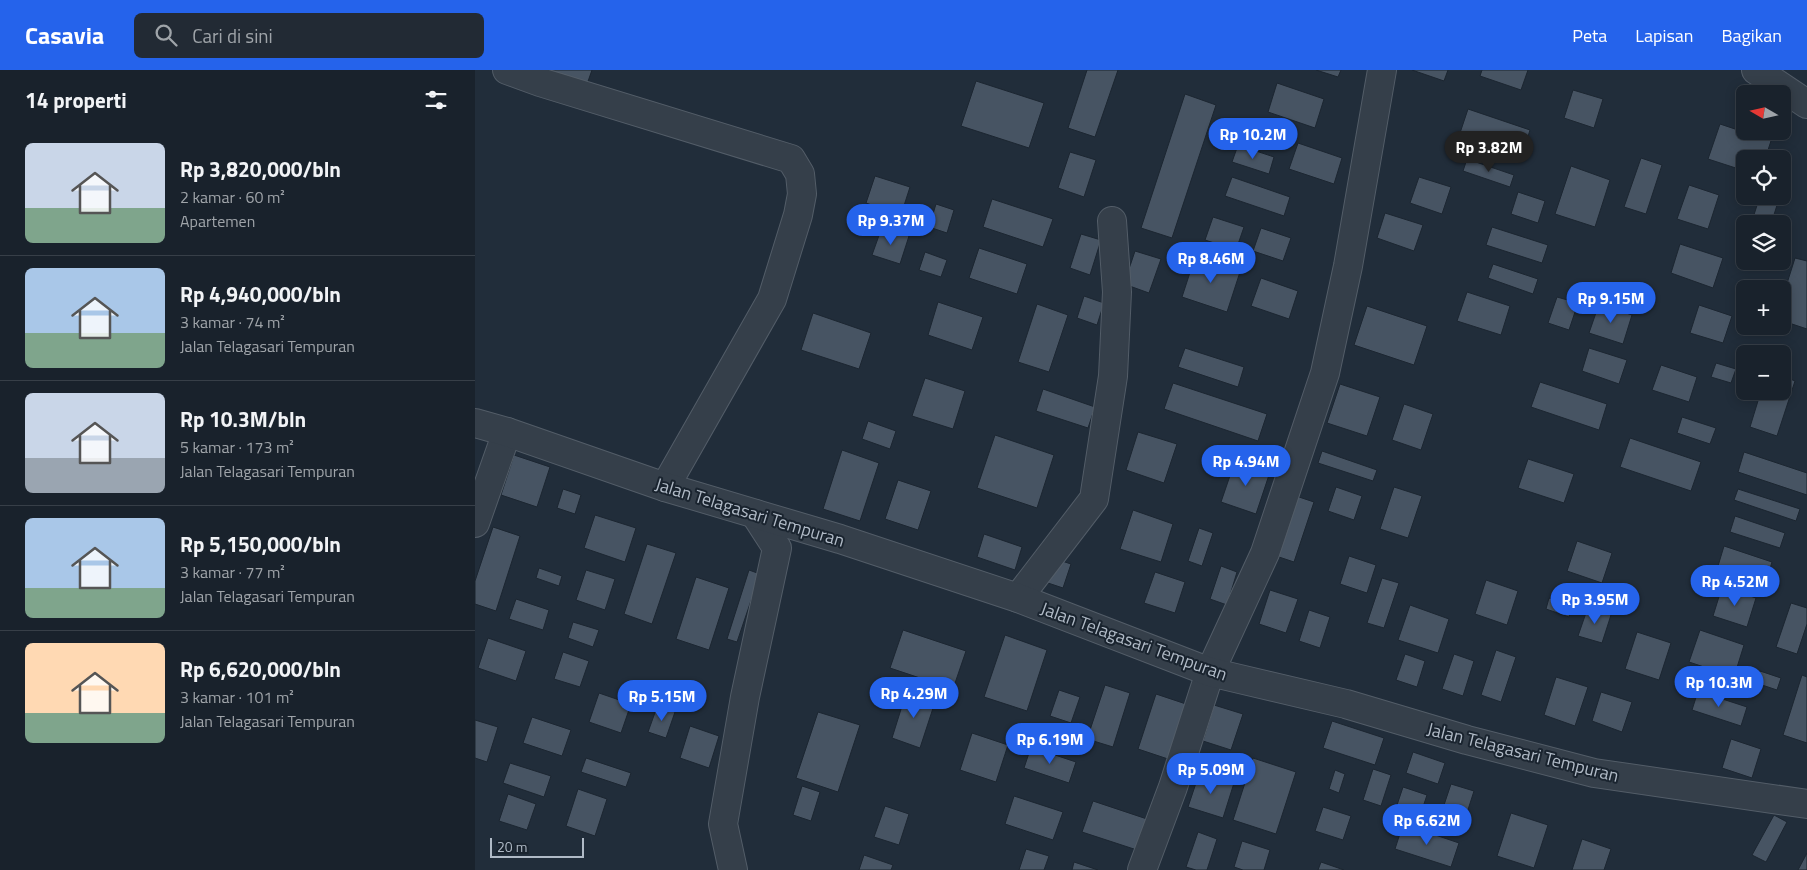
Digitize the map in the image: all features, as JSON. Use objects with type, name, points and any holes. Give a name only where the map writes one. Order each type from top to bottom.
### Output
[{"type":"street","points":[[507,70],[540,82],[791,159],[801,174],[802,194],[798,215],[772,299],[665,487]]},
{"type":"street","points":[[1142,870],[1173,787],[1210,672],[1265,553],[1325,372],[1348,266],[1382,70]]},
{"type":"street","points":[[1756,70],[1807,104]]},
{"type":"street","points":[[1018,598],[1094,499],[1113,376],[1117,292],[1112,221]]},
{"type":"street","name":"Jalan Telagasari Tempuran","points":[[475,423],[507,432],[665,487],[840,539],[1018,598],[1210,672],[1346,704],[1467,740],[1594,773],[1807,804]]},
{"type":"street","points":[[475,523],[507,432]]},
{"type":"street","points":[[733,870],[723,824],[745,698],[777,548],[755,514]]},
{"type":"building","points":[[542,70],[592,70],[585,90]]},
{"type":"building","points":[[1087,70],[1118,70],[1095,137],[1068,128]]},
{"type":"building","points":[[1316,70],[1341,70],[1338,77]]},
{"type":"building","points":[[1412,70],[1448,70],[1444,81]]},
{"type":"building","points":[[1482,70],[1528,70],[1521,90],[1480,76]]},
{"type":"building","points":[[976,81],[1044,103],[1029,148],[961,126]]},
{"type":"building","points":[[1277,83],[1324,99],[1315,128],[1268,112]]},
{"type":"building","points":[[1573,90],[1603,99],[1594,128],[1564,118]]},
{"type":"building","points":[[1185,94],[1216,105],[1172,238],[1141,228]]},
{"type":"building","points":[[1468,109],[1530,130],[1521,159],[1458,139]]},
{"type":"building","points":[[1720,124],[1736,129],[1736,140],[1771,141],[1768,150],[1736,150],[1736,168],[1708,159]]},
{"type":"building","points":[[1298,143],[1342,158],[1334,184],[1289,169]]},
{"type":"building","points":[[1238,145],[1274,157],[1269,174],[1232,162]]},
{"type":"building","points":[[1070,152],[1096,160],[1084,197],[1058,188]]},
{"type":"building","points":[[1641,158],[1662,165],[1646,214],[1624,207]]},
{"type":"building","points":[[1467,159],[1514,175],[1510,187],[1463,171]]},
{"type":"building","points":[[1571,166],[1610,180],[1595,227],[1555,214]]},
{"type":"building","points":[[875,176],[910,187],[901,215],[866,203]]},
{"type":"building","points":[[1232,177],[1290,197],[1284,216],[1225,196]]},
{"type":"building","points":[[1419,177],[1451,187],[1442,214],[1410,203]]},
{"type":"building","points":[[1689,185],[1719,195],[1708,229],[1677,219]]},
{"type":"building","points":[[1518,192],[1545,201],[1538,223],[1511,214]]},
{"type":"building","points":[[992,199],[1053,219],[1043,247],[983,227]]},
{"type":"building","points":[[936,204],[954,210],[947,233],[929,227]]},
{"type":"building","points":[[1757,205],[1777,205],[1774,215],[1754,215]]},
{"type":"building","points":[[1385,213],[1423,225],[1414,251],[1377,238]]},
{"type":"building","points":[[1213,217],[1244,227],[1236,250],[1205,240]]},
{"type":"building","points":[[882,227],[909,236],[900,264],[872,255]]},
{"type":"building","points":[[1492,227],[1548,245],[1542,263],[1486,245]]},
{"type":"building","points":[[1261,228],[1291,238],[1283,261],[1253,251]]},
{"type":"building","points":[[1081,234],[1101,240],[1090,275],[1070,268]]},
{"type":"building","points":[[1680,244],[1723,258],[1713,288],[1671,273]]},
{"type":"building","points":[[979,248],[1027,264],[1017,294],[969,278]]},
{"type":"building","points":[[1135,251],[1161,259],[1149,293],[1124,284]]},
{"type":"building","points":[[925,252],[947,260],[941,277],[919,270]]},
{"type":"building","points":[[1195,257],[1240,272],[1227,312],[1182,297]]},
{"type":"building","points":[[1795,258],[1807,261],[1807,329],[1791,324],[1791,280],[1788,280]]},
{"type":"building","points":[[1493,264],[1538,279],[1533,294],[1488,278]]},
{"type":"building","points":[[1261,278],[1298,291],[1289,319],[1251,306]]},
{"type":"building","points":[[1467,292],[1510,306],[1501,335],[1457,321]]},
{"type":"building","points":[[1084,296],[1104,303],[1097,325],[1077,318]]},
{"type":"building","points":[[1557,297],[1578,303],[1569,330],[1548,323]]},
{"type":"building","points":[[938,302],[983,317],[972,350],[928,335]]},
{"type":"building","points":[[1037,304],[1068,315],[1049,372],[1018,362]]},
{"type":"building","points":[[1599,304],[1632,315],[1623,344],[1589,333]]},
{"type":"building","points":[[1699,305],[1732,316],[1723,343],[1690,333]]},
{"type":"building","points":[[1367,306],[1427,326],[1414,365],[1354,345]]},
{"type":"building","points":[[813,313],[871,333],[859,369],[801,350]]},
{"type":"building","points":[[1185,348],[1244,367],[1238,387],[1178,367]]},
{"type":"building","points":[[1589,348],[1627,360],[1619,384],[1582,371]]},
{"type":"building","points":[[1716,363],[1736,369],[1731,383],[1711,377]]},
{"type":"building","points":[[1661,365],[1697,377],[1689,402],[1652,390]]},
{"type":"building","points":[[925,378],[965,391],[953,429],[912,416]]},
{"type":"building","points":[[1791,379],[1795,381],[1791,393]]},
{"type":"building","points":[[1540,382],[1607,404],[1599,430],[1531,407]]},
{"type":"building","points":[[1173,383],[1267,414],[1258,441],[1164,409]]},
{"type":"building","points":[[1340,384],[1380,397],[1367,436],[1327,423]]},
{"type":"building","points":[[1043,389],[1095,407],[1088,428],[1036,411]]},
{"type":"building","points":[[1758,400],[1789,400],[1777,436],[1750,427]]},
{"type":"building","points":[[1404,404],[1433,414],[1421,450],[1392,440]]},
{"type":"building","points":[[1682,417],[1716,428],[1710,444],[1677,433]]},
{"type":"building","points":[[868,421],[896,431],[890,449],[862,439]]},
{"type":"building","points":[[1138,432],[1177,444],[1164,483],[1126,470]]},
{"type":"building","points":[[995,435],[1054,455],[1037,508],[977,488]]},
{"type":"building","points":[[1630,438],[1701,462],[1691,491],[1620,467]]},
{"type":"building","points":[[842,450],[879,463],[860,521],[823,509]]},
{"type":"building","points":[[1322,451],[1377,470],[1373,481],[1318,463]]},
{"type":"building","points":[[1744,452],[1807,473],[1807,495],[1738,472]]},
{"type":"building","points":[[514,455],[550,467],[537,507],[501,495]]},
{"type":"building","points":[[1528,459],[1574,474],[1564,503],[1518,488]]},
{"type":"building","points":[[1235,461],[1270,472],[1256,514],[1221,502]]},
{"type":"building","points":[[898,480],[931,491],[918,530],[885,519]]},
{"type":"building","points":[[1336,487],[1362,496],[1354,520],[1328,511]]},
{"type":"building","points":[[1394,487],[1422,496],[1408,538],[1380,529]]},
{"type":"building","points":[[563,489],[581,495],[575,514],[557,508]]},
{"type":"building","points":[[1738,489],[1800,509],[1796,521],[1734,500]]},
{"type":"building","points":[[1296,496],[1314,502],[1294,562],[1276,556]]},
{"type":"building","points":[[1133,510],[1173,524],[1161,562],[1120,549]]},
{"type":"building","points":[[595,515],[636,528],[625,562],[584,548]]},
{"type":"building","points":[[1735,516],[1785,533],[1780,548],[1730,532]]},
{"type":"building","points":[[493,527],[520,536],[496,611],[475,604],[475,581]]},
{"type":"building","points":[[1199,528],[1213,533],[1202,566],[1188,561]]},
{"type":"building","points":[[984,534],[1022,547],[1015,570],[977,557]]},
{"type":"building","points":[[1577,541],[1612,553],[1602,583],[1567,571]]},
{"type":"building","points":[[647,544],[676,553],[652,624],[624,614]]},
{"type":"building","points":[[1724,546],[1772,562],[1766,582],[1718,566]]},
{"type":"building","points":[[1349,556],[1376,565],[1367,593],[1340,584]]},
{"type":"building","points":[[1050,557],[1071,564],[1063,588],[1042,581]]},
{"type":"building","points":[[1221,566],[1237,572],[1227,605],[1210,599]]},
{"type":"building","points":[[539,568],[562,576],[559,586],[536,578]]},
{"type":"building","points":[[586,570],[615,579],[605,610],[576,600]]},
{"type":"building","points":[[749,570],[760,574],[737,642],[727,639]]},
{"type":"building","points":[[1155,572],[1185,582],[1175,613],[1144,603]]},
{"type":"building","points":[[696,577],[729,588],[709,650],[676,639]]},
{"type":"building","points":[[1382,578],[1399,583],[1384,628],[1367,623]]},
{"type":"building","points":[[1486,580],[1518,591],[1507,625],[1475,614]]},
{"type":"building","points":[[1722,587],[1756,598],[1747,627],[1713,616]]},
{"type":"building","points":[[1270,590],[1298,599],[1286,633],[1259,624]]},
{"type":"building","points":[[1549,598],[1573,606],[1569,617],[1546,609]]},
{"type":"building","points":[[516,599],[549,610],[543,630],[509,619]]},
{"type":"building","points":[[1791,603],[1807,608],[1807,624],[1797,654],[1776,647]]},
{"type":"building","points":[[1410,605],[1449,619],[1438,653],[1398,640]]},
{"type":"building","points":[[1588,607],[1611,615],[1602,643],[1578,636]]},
{"type":"building","points":[[1309,610],[1330,617],[1320,648],[1299,641]]},
{"type":"building","points":[[573,622],[599,630],[593,647],[568,638]]},
{"type":"building","points":[[903,630],[966,651],[953,689],[890,668]]},
{"type":"building","points":[[1700,630],[1744,645],[1734,677],[1689,662]]},
{"type":"building","points":[[1637,632],[1671,643],[1659,680],[1625,669]]},
{"type":"building","points":[[1005,635],[1047,650],[1027,711],[984,697]]},
{"type":"building","points":[[488,638],[526,651],[516,681],[478,668]]},
{"type":"building","points":[[1496,650],[1516,657],[1501,702],[1481,695]]},
{"type":"building","points":[[563,652],[589,661],[580,687],[554,679]]},
{"type":"building","points":[[1405,654],[1425,661],[1417,687],[1396,680]]},
{"type":"building","points":[[1454,654],[1474,661],[1463,696],[1442,689]]},
{"type":"building","points":[[1760,671],[1781,678],[1777,690],[1756,683]]},
{"type":"building","points":[[1802,675],[1807,677],[1807,743],[1783,735]]},
{"type":"building","points":[[1556,677],[1588,687],[1575,726],[1544,715]]},
{"type":"building","points":[[1105,685],[1130,693],[1113,747],[1087,739]]},
{"type":"building","points":[[907,690],[936,699],[920,748],[892,738]]},
{"type":"building","points":[[1059,690],[1080,697],[1071,723],[1050,716]]},
{"type":"building","points":[[1698,691],[1747,707],[1741,726],[1692,710]]},
{"type":"building","points":[[1601,692],[1632,702],[1622,732],[1592,721]]},
{"type":"building","points":[[599,693],[631,704],[621,733],[589,722]]},
{"type":"building","points":[[1156,694],[1192,706],[1174,761],[1138,749]]},
{"type":"building","points":[[1214,705],[1243,714],[1231,750],[1203,741]]},
{"type":"building","points":[[657,707],[675,712],[666,738],[648,732]]},
{"type":"building","points":[[818,712],[860,725],[838,792],[796,778]]},
{"type":"building","points":[[532,717],[571,730],[562,756],[523,743]]},
{"type":"building","points":[[475,720],[498,727],[487,762],[475,758]]},
{"type":"building","points":[[1332,721],[1384,738],[1375,765],[1323,748]]},
{"type":"building","points":[[690,726],[719,736],[709,768],[680,758]]},
{"type":"building","points":[[972,733],[1008,745],[996,782],[960,770]]},
{"type":"building","points":[[1731,739],[1761,749],[1752,778],[1722,768]]},
{"type":"building","points":[[1031,747],[1076,762],[1069,783],[1024,768]]},
{"type":"building","points":[[1413,752],[1445,763],[1438,784],[1406,773]]},
{"type":"building","points":[[586,758],[631,773],[626,787],[581,772]]},
{"type":"building","points":[[1253,758],[1296,772],[1276,834],[1233,820]]},
{"type":"building","points":[[510,763],[551,776],[544,797],[503,783]]},
{"type":"building","points":[[1373,769],[1391,775],[1381,806],[1363,800]]},
{"type":"building","points":[[1335,770],[1345,774],[1339,793],[1329,789]]},
{"type":"building","points":[[1200,771],[1234,783],[1223,818],[1188,807]]},
{"type":"building","points":[[1451,784],[1474,791],[1465,819],[1442,811]]},
{"type":"building","points":[[802,786],[820,792],[811,821],[793,815]]},
{"type":"building","points":[[1403,787],[1427,795],[1421,813],[1397,805]]},
{"type":"building","points":[[578,789],[607,799],[595,836],[566,826]]},
{"type":"building","points":[[508,794],[536,804],[527,830],[499,821]]},
{"type":"building","points":[[1014,796],[1063,812],[1053,840],[1005,824]]},
{"type":"building","points":[[1093,801],[1150,820],[1140,851],[1082,832]]},
{"type":"building","points":[[885,806],[909,814],[899,845],[874,837]]},
{"type":"building","points":[[1323,807],[1351,816],[1343,840],[1315,831]]},
{"type":"building","points":[[1511,813],[1548,825],[1534,868],[1497,856]]},
{"type":"building","points":[[1774,815],[1787,822],[1766,862],[1752,855]]},
{"type":"building","points":[[1403,824],[1459,843],[1451,867],[1395,849]]},
{"type":"building","points":[[1198,832],[1217,839],[1207,870],[1196,870],[1186,867]]},
{"type":"building","points":[[1582,839],[1611,849],[1604,870],[1572,870]]},
{"type":"building","points":[[1242,841],[1270,850],[1264,870],[1243,870],[1234,867]]},
{"type":"building","points":[[1026,849],[1049,856],[1044,870],[1019,870]]},
{"type":"building","points":[[1807,853],[1807,870],[1798,870]]},
{"type":"building","points":[[864,855],[893,865],[891,870],[859,870]]},
{"type":"building","points":[[1074,862],[1098,870],[1072,870]]},
{"type":"building","points":[[1321,862],[1344,870],[1318,870]]}]
